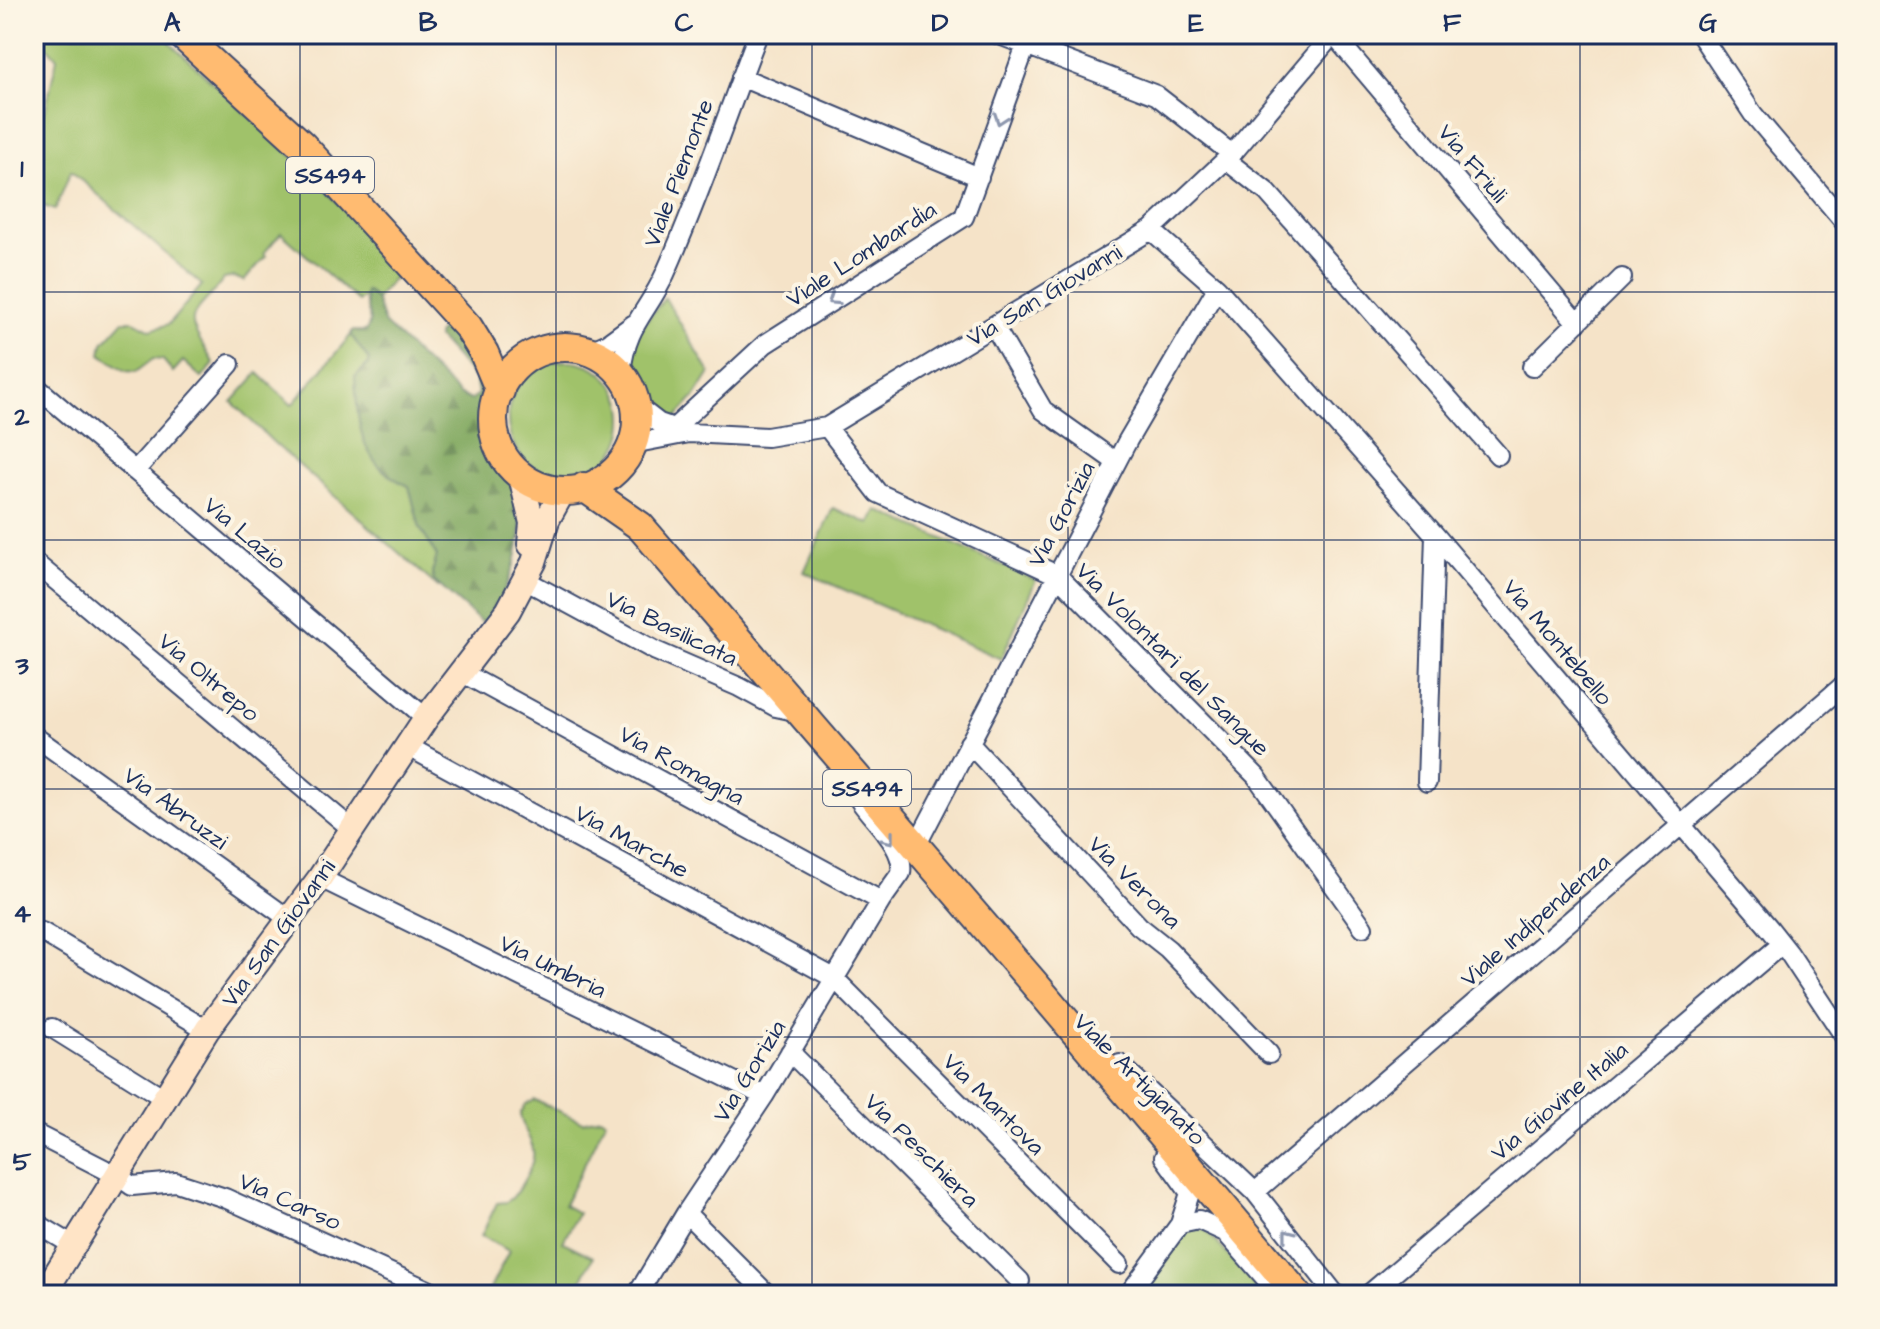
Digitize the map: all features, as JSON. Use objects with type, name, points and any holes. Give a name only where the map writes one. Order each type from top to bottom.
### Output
[{"type":"main road","name":"SS494","points":[[181,34],[302,145],[468,327],[484,353],[500,391]]},
{"type":"main road","name":"SS494","points":[[468,327],[499,344],[536,354],[563,347],[590,351]]},
{"type":"main road","points":[[590,351],[607,360],[628,381],[637,406]]},
{"type":"main road","points":[[521,476],[510,466],[500,449],[494,430],[494,410],[509,376],[521,363],[536,354]]},
{"type":"main road","name":"SS494","points":[[625,456],[636,432],[637,406]]},
{"type":"main road","points":[[573,489],[603,480],[625,456]]},
{"type":"main road","name":"Viale Artigianato","points":[[625,456],[624,492],[640,526],[1092,1050],[1298,1295]]},
{"type":"main road","name":"SS494","points":[[521,476],[543,489],[573,489]]},
{"type":"main road","name":"Viale Artigianato","points":[[573,489],[640,526]]},
{"type":"street","name":"Viale Piemonte","points":[[621,373],[627,340],[664,277],[758,34]]},
{"type":"street","points":[[997,34],[1028,40],[1156,95],[1267,192],[1498,455]]},
{"type":"street","name":"Via San Giovanni","points":[[637,406],[659,423],[681,431],[767,437],[827,427],[1151,230],[1229,157],[1333,34]]},
{"type":"street","name":"Via Friuli","points":[[1333,34],[1577,323]]},
{"type":"street","points":[[1700,34],[1753,114],[1846,224]]},
{"type":"street","name":"Viale Lombardia","points":[[681,431],[765,344],[964,217],[1028,40]]},
{"type":"street","points":[[741,77],[979,177]]},
{"type":"street","points":[[1151,230],[1217,288]]},
{"type":"street","points":[[1532,367],[1622,278]]},
{"type":"street","name":"Via Gorizia","points":[[916,846],[1116,462],[1217,288]]},
{"type":"street","name":"Via Montebello","points":[[1217,288],[1435,535],[1782,944],[1846,1039]]},
{"type":"street","name":"Viale Piemonte","points":[[590,351],[608,343],[634,324]]},
{"type":"street","points":[[994,326],[1043,410],[1116,462]]},
{"type":"street","points":[[135,471],[230,364]]},
{"type":"street","name":"Via Lazio","points":[[34,385],[426,718]]},
{"type":"street","name":"Via Volontari del Sangue","points":[[827,427],[878,493],[1057,575],[1256,776],[1363,927]]},
{"type":"street","name":"Via San Giovanni","points":[[625,456],[681,431]]},
{"type":"street","name":"Via San Giovanni","points":[[521,476],[532,523],[525,580]]},
{"type":"street","name":"Via San Giovanni","points":[[43,1295],[207,1030],[320,878],[459,671],[497,628],[534,562],[547,520],[573,489]]},
{"type":"street","points":[[1427,782],[1435,535]]},
{"type":"street","name":"Via Oltrepo","points":[[34,562],[353,830]]},
{"type":"street","name":"Via Basilicata","points":[[525,580],[656,651],[739,687],[776,707],[800,712]]},
{"type":"street","name":"Via Romagna","points":[[459,671],[881,901]]},
{"type":"street","name":"Viale Indipendenza","points":[[1255,1192],[1846,683]]},
{"type":"street","name":"Via Abruzzi","points":[[34,736],[289,919]]},
{"type":"street","name":"Via Verona","points":[[969,743],[1139,926],[1168,949],[1269,1054]]},
{"type":"street","name":"Via Marche","points":[[407,746],[834,978]]},
{"type":"street","points":[[842,759],[856,798],[902,855],[901,873],[916,870],[926,877],[1010,975],[1032,981]]},
{"type":"street","name":"Viale Artigianato","points":[[938,871],[951,875],[963,885],[1131,1077],[1255,1192],[1336,1295]]},
{"type":"street","name":"Via Gorizia","points":[[637,1295],[901,873]]},
{"type":"street","name":"Via Umbria","points":[[320,878],[764,1096]]},
{"type":"street","points":[[42,932],[207,1030]]},
{"type":"street","name":"Via Giovine Italia","points":[[1368,1295],[1782,944]]},
{"type":"street","name":"Via Mantova","points":[[834,978],[1119,1264]]},
{"type":"street","points":[[52,1028],[164,1098]]},
{"type":"street","points":[[1092,1050],[1093,1072],[1173,1167],[1190,1193],[1180,1224],[1128,1295]]},
{"type":"street","name":"Via Peschiera","points":[[790,1052],[1020,1281]]},
{"type":"street","name":"Via Carso","points":[[34,1133],[132,1186],[176,1182],[225,1198],[439,1295]]},
{"type":"street","points":[[686,1213],[768,1295]]},
{"type":"street","points":[[1180,1224],[1199,1220],[1225,1232],[1280,1295]]},
{"type":"street","points":[[34,1222],[74,1246]]},
{"type":"green space","points":[[34,34],[161,34],[308,171],[402,269],[376,299],[370,293],[358,301],[281,233],[244,281],[234,277],[224,279],[196,311],[193,325],[214,364],[202,378],[183,361],[173,372],[163,360],[153,359],[136,372],[126,371],[101,354],[103,343],[123,321],[134,321],[151,330],[169,324],[202,285],[71,171],[55,210],[44,206],[34,215],[34,134],[46,107],[57,58],[46,45],[34,39]]},
{"type":"green space","points":[[366,291],[376,299],[384,323],[460,395],[471,400],[478,394],[475,378],[438,338],[437,334],[443,328],[464,344],[483,377],[487,440],[518,501],[521,527],[517,553],[499,604],[481,622],[434,581],[432,573],[437,556],[420,528],[409,486],[380,467],[364,442],[355,377],[368,365],[369,360],[351,335],[352,331],[365,331],[370,321],[365,302]]},
{"type":"green space","points":[[665,298],[710,373],[695,397],[675,419],[656,412],[640,394],[629,361],[630,351],[644,323]]},
{"type":"green space","points":[[351,335],[369,360],[355,377],[360,427],[365,442],[380,467],[409,486],[420,528],[437,556],[432,573],[439,588],[232,402],[258,373],[292,405]]},
{"type":"green space","points":[[566,361],[588,365],[607,378],[620,397],[624,419],[620,441],[607,460],[588,473],[566,477],[544,473],[525,460],[512,441],[508,419],[512,397],[525,378],[544,365]]},
{"type":"green space","points":[[833,508],[870,524],[877,510],[1036,580],[1001,659],[804,572]]},
{"type":"green space","points":[[535,1100],[583,1122],[600,1117],[606,1120],[564,1205],[578,1213],[563,1242],[593,1257],[574,1295],[487,1295],[509,1251],[481,1236],[497,1203],[507,1202],[513,1197],[530,1168],[533,1150],[520,1113],[526,1104]]},
{"type":"green space","points":[[1205,1229],[1263,1295],[1158,1295],[1159,1292],[1144,1278],[1185,1230]]}]
